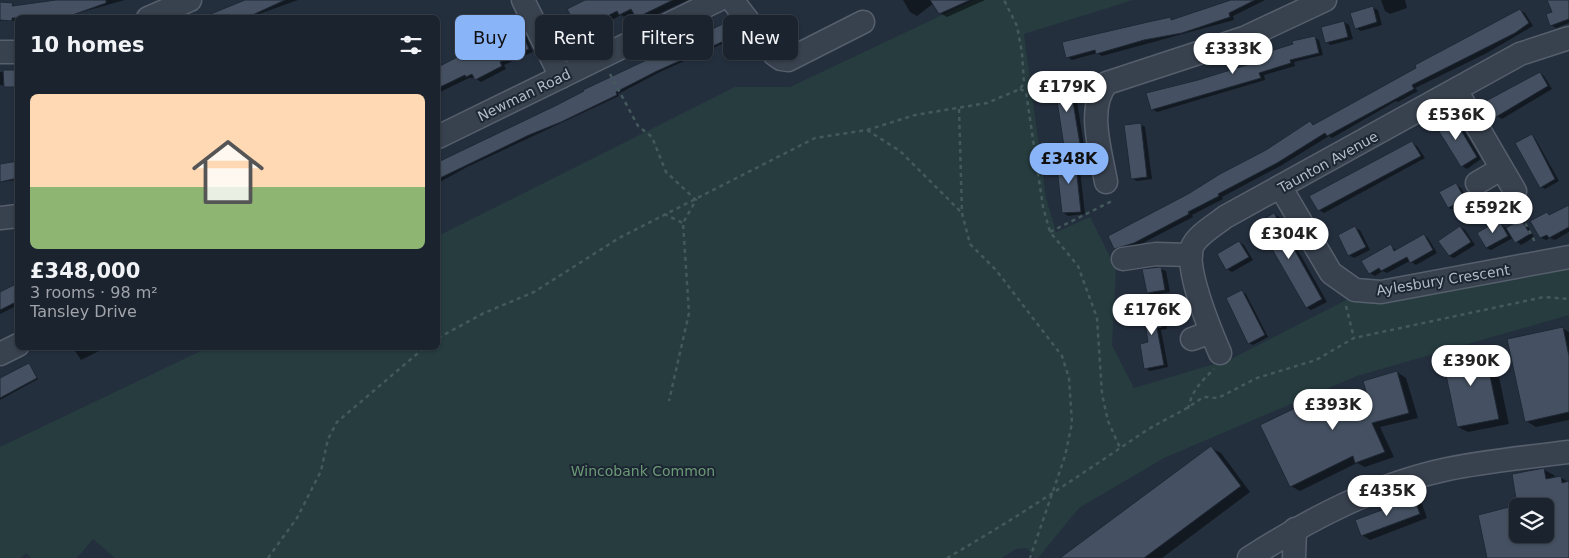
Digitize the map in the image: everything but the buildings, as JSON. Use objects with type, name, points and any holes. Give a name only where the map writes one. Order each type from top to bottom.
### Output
[{"type":"street","points":[[155,15],[190,0]]},
{"type":"street","points":[[523,0],[561,77]]},
{"type":"street","name":"Newman Road","points":[[613,52],[718,0]]},
{"type":"street","points":[[732,0],[774,54],[781,59],[788,60],[863,22]]},
{"type":"street","points":[[1106,182],[1095,109],[1100,91],[1107,83],[1244,38],[1325,0]]},
{"type":"street","name":"Taunton Avenue","points":[[1191,255],[1193,246],[1200,238],[1225,217],[1281,188],[1520,54],[1569,38]]},
{"type":"street","points":[[0,52],[15,52]]},
{"type":"street","name":"Newman Road","points":[[440,136],[596,60]]},
{"type":"street","points":[[1456,90],[1515,191]]},
{"type":"street","points":[[1477,183],[1501,168]]},
{"type":"street","points":[[1281,188],[1331,273],[1355,290]]},
{"type":"street","points":[[0,218],[15,216]]},
{"type":"street","points":[[1123,259],[1156,254],[1191,255],[1202,336],[1220,353]]},
{"type":"street","name":"Aylesbury Crescent","points":[[1355,290],[1381,292],[1546,263],[1569,257]]},
{"type":"street","points":[[0,354],[15,346]]},
{"type":"street","points":[[1249,558],[1295,529],[1366,494],[1411,479],[1446,470],[1569,452]]},
{"type":"street","points":[[1294,558],[1295,529]]},
{"type":"path","points":[[440,337],[484,313],[534,292],[619,238],[815,138],[867,130],[915,115],[987,103],[1020,89],[1024,83],[1022,53],[1017,26],[1004,0]]},
{"type":"path","points":[[604,60],[638,126],[652,137],[666,172],[696,200]]},
{"type":"path","points":[[1020,89],[1026,92],[1043,208],[1050,232],[1078,266],[1097,318],[1102,394],[1108,421],[1120,448]]},
{"type":"path","points":[[959,109],[962,213],[970,244],[996,270],[1062,356],[1069,378],[1072,423],[1065,456],[1030,558]]},
{"type":"path","points":[[867,130],[900,150],[962,213]]},
{"type":"path","points":[[1050,232],[1116,199],[1115,185],[1106,182]]},
{"type":"path","points":[[1515,191],[1514,203],[1546,263]]},
{"type":"path","points":[[669,401],[689,313],[683,224],[696,200]]},
{"type":"path","points":[[664,214],[683,224]]},
{"type":"path","points":[[1354,338],[1345,307],[1355,290]]},
{"type":"path","points":[[947,558],[1011,521],[1154,426],[1187,410],[1204,397],[1218,398],[1257,378],[1316,360],[1354,338],[1544,297],[1569,299]]},
{"type":"path","points":[[268,558],[297,518],[321,471],[328,439],[337,422],[422,350]]},
{"type":"path","points":[[1187,410],[1191,394],[1200,381],[1214,369],[1220,353]]},
{"type":"green space","name":"Wincobank Common","points":[[974,0],[1133,0],[1024,34],[1046,198],[1056,232],[1090,217],[1116,269],[1112,345],[1134,388],[1231,359],[1352,297],[1396,301],[1569,265],[1569,315],[1357,376],[1164,458],[1079,508],[1038,558],[1034,558],[1027,548],[1016,549],[1002,558],[115,558],[93,539],[77,558],[31,558],[26,553],[21,558],[0,558],[0,447],[203,350],[440,350],[440,235],[735,87],[790,87]]}]
